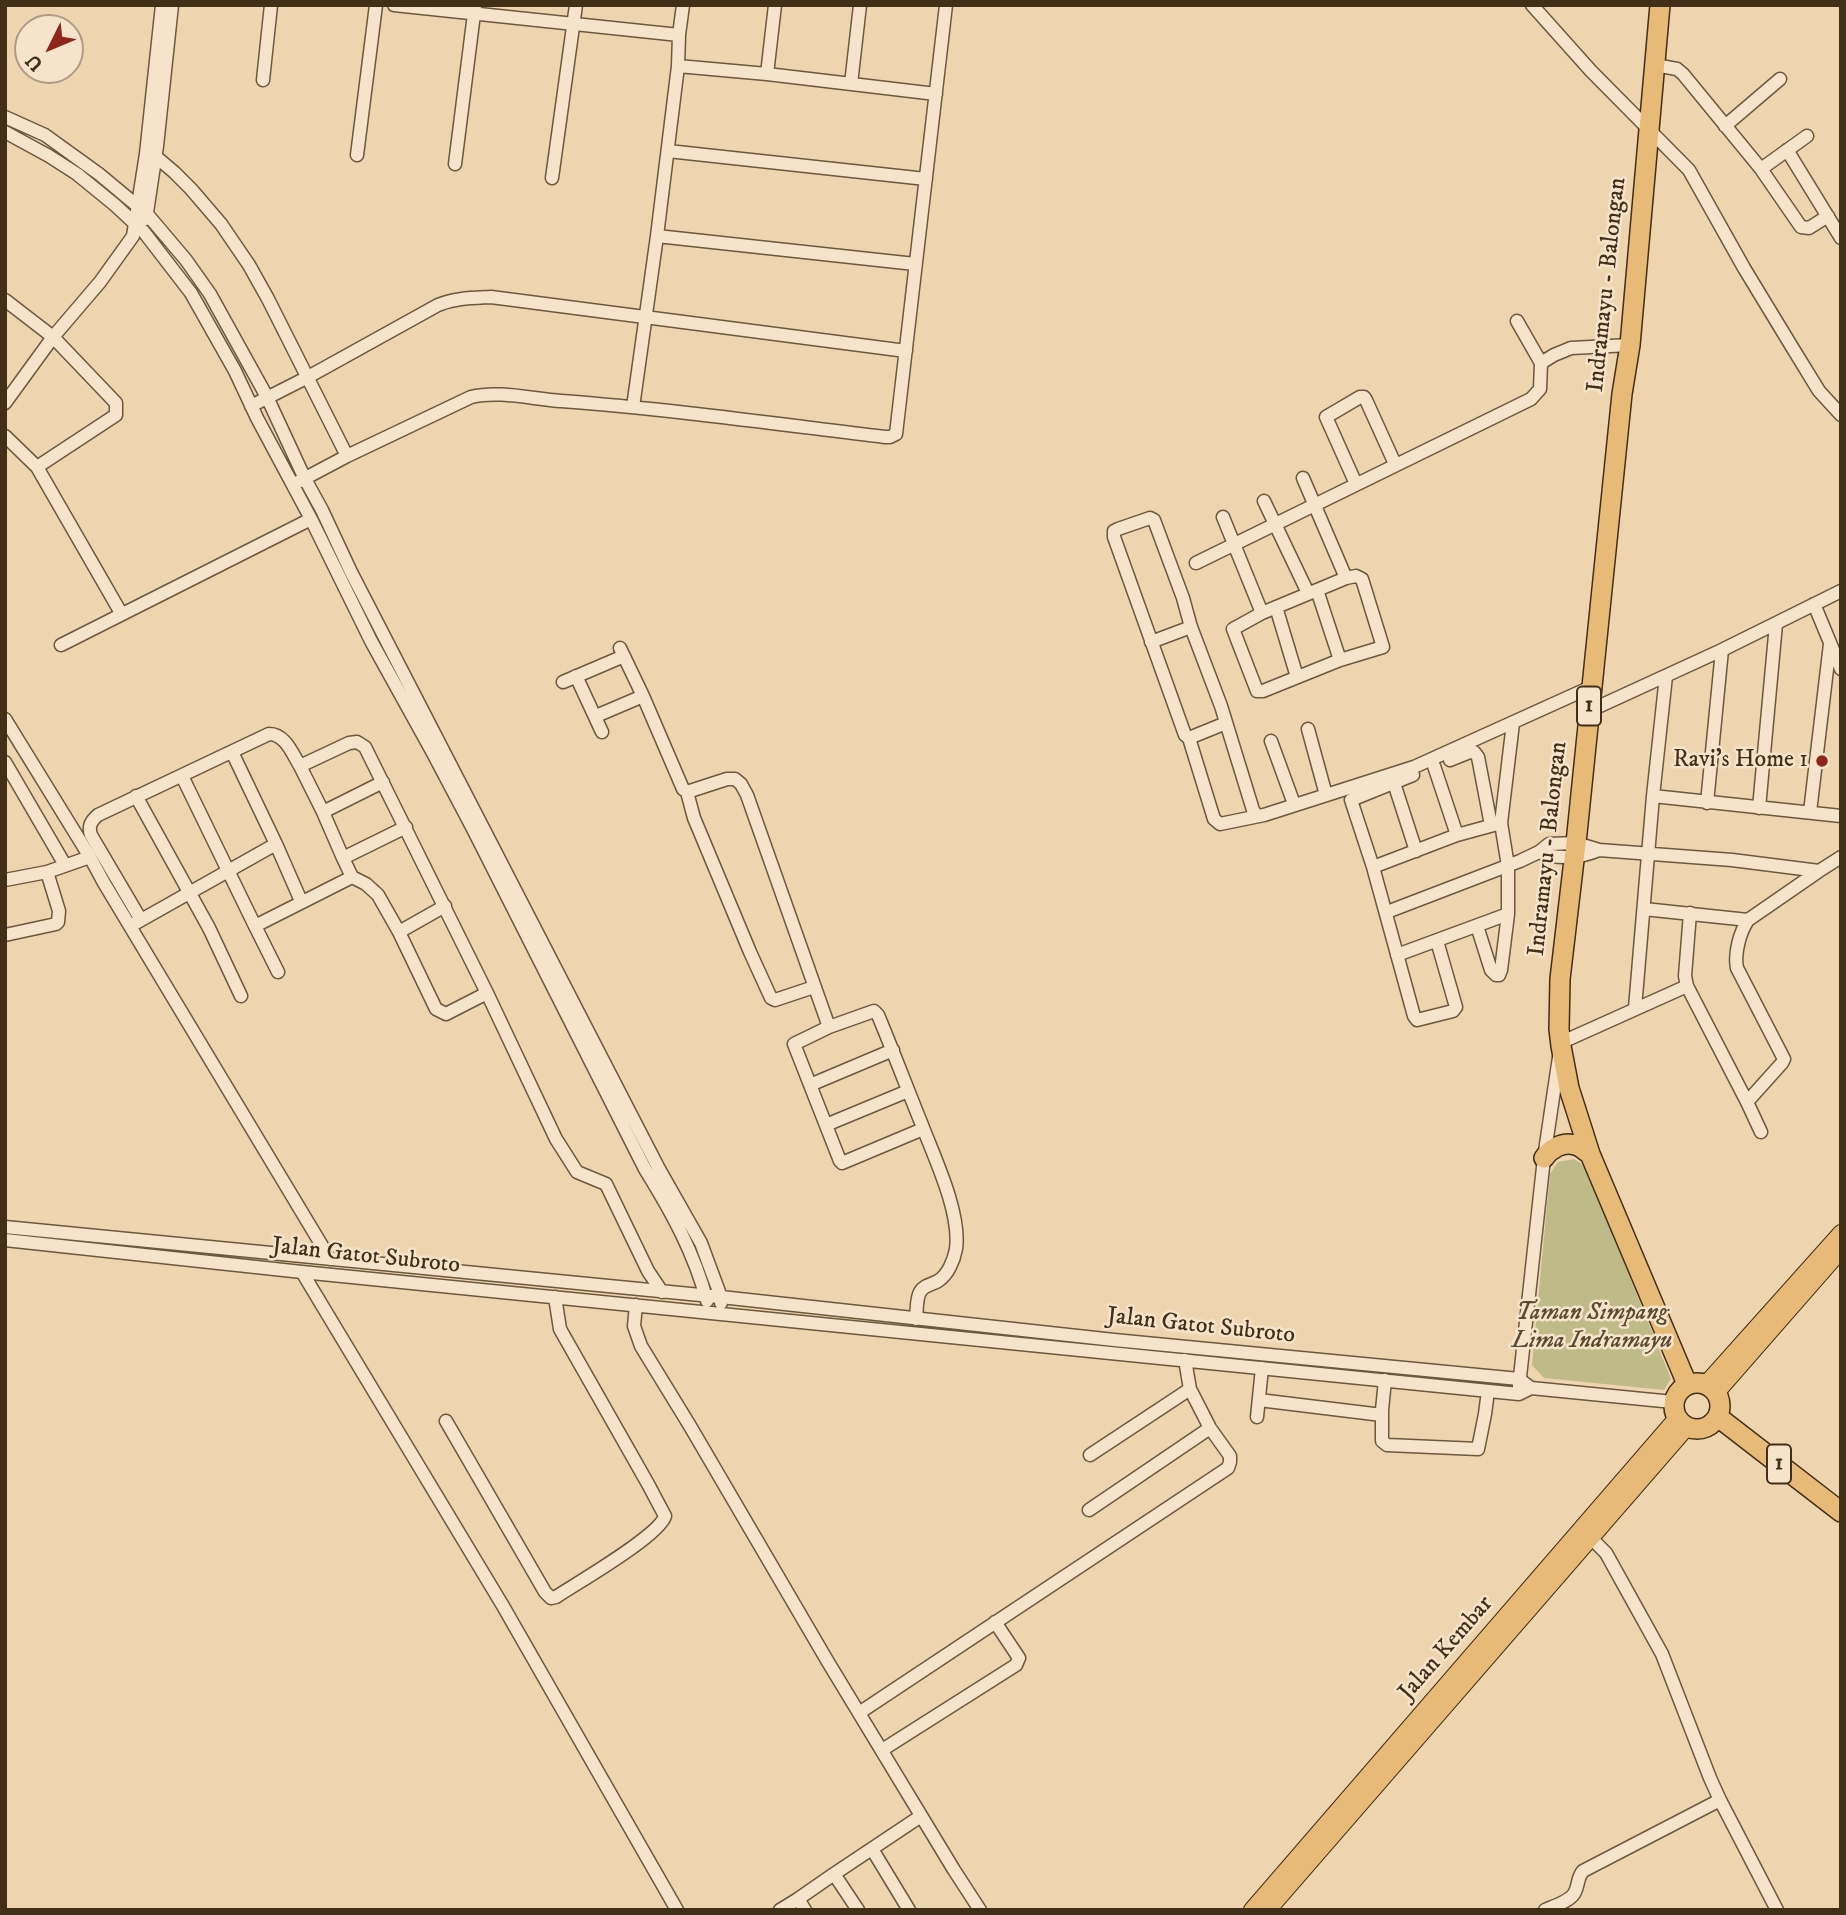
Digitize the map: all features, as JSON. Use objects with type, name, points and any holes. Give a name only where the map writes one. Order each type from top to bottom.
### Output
[{"type":"highway","name":"Indramayu - Balongan","points":[[1660,5],[1665,67],[1649,130],[1630,345],[1622,394],[1559,1007],[1561,1044],[1573,1100],[1590,1154],[1703,1387]]},
{"type":"highway","points":[[1544,1158],[1546,1153],[1568,1144],[1574,1144],[1590,1154]]},
{"type":"highway","points":[[1703,1387],[1680,1389],[1679,1416],[1694,1429],[1706,1428],[1718,1417]]},
{"type":"highway","name":"1","points":[[1703,1387],[1721,1405],[1718,1417],[1841,1512]]},
{"type":"main road","points":[[1703,1387],[1841,1233]]},
{"type":"main road","points":[[1703,1387],[1841,1250]]},
{"type":"main road","name":"Jalan Kembar","points":[[1268,1910],[1590,1536],[1679,1416]]},
{"type":"main road","name":"Jalan Kembar","points":[[1252,1910],[1590,1536]]},
{"type":"street","points":[[151,155],[162,5]]},
{"type":"street","points":[[5,403],[53,337],[100,282],[138,231],[172,5]]},
{"type":"street","points":[[262,80],[271,5]]},
{"type":"street","points":[[357,155],[376,5]]},
{"type":"street","points":[[394,5],[474,9],[575,24],[679,35]]},
{"type":"street","points":[[552,178],[576,5]]},
{"type":"street","points":[[633,407],[668,151],[683,5]]},
{"type":"street","points":[[767,74],[775,5]]},
{"type":"street","points":[[851,84],[860,5]]},
{"type":"street","points":[[292,484],[479,395],[495,394],[633,407],[890,437],[897,431],[946,5]]},
{"type":"street","points":[[1532,5],[1591,71],[1689,170],[1744,268],[1819,391],[1841,415]]},
{"type":"street","points":[[455,164],[474,9]]},
{"type":"street","points":[[678,66],[936,94]]},
{"type":"street","points":[[1665,67],[1725,126],[1760,169],[1801,227],[1809,228],[1828,216]]},
{"type":"street","points":[[1725,126],[1780,79]]},
{"type":"street","points":[[5,117],[45,135],[143,210],[186,260],[210,295],[267,397],[322,510],[371,641],[467,818],[645,1169],[678,1223],[706,1296],[716,1313]]},
{"type":"street","points":[[5,132],[77,174],[116,205],[191,293],[236,371],[251,406],[311,519],[345,574],[701,1244],[721,1297],[716,1313]]},
{"type":"street","points":[[1760,169],[1807,136]]},
{"type":"street","points":[[1787,150],[1841,238]]},
{"type":"street","points":[[668,151],[926,178]]},
{"type":"street","points":[[151,155],[174,172],[221,224],[249,265],[347,456]]},
{"type":"street","points":[[657,236],[915,264]]},
{"type":"street","points":[[251,406],[438,304],[451,300],[491,297],[906,351]]},
{"type":"street","points":[[5,300],[53,337],[116,403],[116,415],[37,467]]},
{"type":"street","points":[[1196,563],[1531,399],[1540,388],[1541,363],[1517,321]]},
{"type":"street","points":[[1541,363],[1571,348],[1630,345]]},
{"type":"street","points":[[1356,484],[1326,417],[1360,397],[1366,400],[1395,464]]},
{"type":"street","points":[[5,436],[37,467],[121,613]]},
{"type":"street","points":[[1303,478],[1346,578]]},
{"type":"street","points":[[1264,501],[1312,592],[1340,660]]},
{"type":"street","points":[[1223,517],[1262,613]]},
{"type":"street","points":[[1257,816],[1254,814],[1226,723],[1154,520],[1150,518],[1118,529],[1113,533],[1185,735],[1189,738],[1216,823],[1223,824],[1257,816],[1414,767],[1591,687]]},
{"type":"street","points":[[61,645],[311,519]]},
{"type":"street","points":[[1356,576],[1362,579],[1384,646],[1340,660],[1260,692],[1256,689],[1233,629],[1262,613],[1312,592],[1346,578],[1356,576]]},
{"type":"street","points":[[1589,711],[1722,650],[1841,591]]},
{"type":"street","points":[[1814,604],[1841,669]]},
{"type":"street","points":[[1276,607],[1297,677]]},
{"type":"street","points":[[1759,807],[1776,624]]},
{"type":"street","points":[[1151,642],[1191,627]]},
{"type":"street","points":[[1810,812],[1830,644]]},
{"type":"street","points":[[1707,803],[1722,650]]},
{"type":"street","points":[[563,682],[622,652],[681,786],[687,792],[694,818],[771,998],[775,1000],[814,987]]},
{"type":"street","points":[[576,676],[602,732]]},
{"type":"street","points":[[1635,1008],[1666,676]]},
{"type":"street","points":[[596,716],[643,696]]},
{"type":"street","points":[[5,719],[88,857],[136,923]]},
{"type":"street","points":[[1189,738],[1226,723]]},
{"type":"street","points":[[1496,824],[1513,723]]},
{"type":"street","points":[[1308,729],[1326,795]]},
{"type":"street","points":[[328,1259],[136,923],[90,830],[92,820],[136,796],[263,736],[277,734],[300,766],[352,877],[366,884],[377,895],[439,1011],[446,1014],[487,993]]},
{"type":"street","points":[[1271,741],[1294,804]]},
{"type":"street","points":[[300,766],[343,745],[357,742],[365,747],[445,906],[556,1139],[577,1172],[606,1184],[648,1271],[662,1292]]},
{"type":"street","points":[[232,751],[302,901]]},
{"type":"street","points":[[1437,941],[1456,1007],[1419,1020],[1415,1018],[1387,912],[1350,801],[1470,752],[1474,752],[1478,757],[1508,866],[1508,914],[1499,975],[1492,970],[1477,926]]},
{"type":"street","points":[[5,762],[66,864]]},
{"type":"street","points":[[1434,766],[1457,835]]},
{"type":"street","points":[[181,776],[278,972]]},
{"type":"street","points":[[687,792],[727,779],[735,779],[741,784],[829,1027]]},
{"type":"street","points":[[323,812],[383,782]]},
{"type":"street","points":[[1394,783],[1416,851]]},
{"type":"street","points":[[136,796],[209,928],[242,996]]},
{"type":"street","points":[[1653,796],[1841,816]]},
{"type":"street","points":[[1373,867],[1457,835],[1496,824]]},
{"type":"street","points":[[342,858],[406,827]]},
{"type":"street","points":[[136,923],[276,844]]},
{"type":"street","points":[[1387,912],[1508,866],[1539,852],[1549,844],[1575,850],[1732,860],[1819,871]]},
{"type":"street","points":[[5,880],[47,872],[88,857]]},
{"type":"street","points":[[1747,1102],[1784,1059],[1737,968],[1741,932],[1748,920],[1841,857]]},
{"type":"street","points":[[5,935],[58,922],[59,911],[47,872]]},
{"type":"street","points":[[255,926],[352,877]]},
{"type":"street","points":[[399,932],[445,906]]},
{"type":"street","points":[[1643,909],[1748,920]]},
{"type":"street","points":[[1690,913],[1685,976],[1687,986],[1761,1132]]},
{"type":"street","points":[[1397,955],[1508,914]]},
{"type":"street","points":[[1525,1391],[1519,1379],[1544,1158],[1561,1044],[1687,986]]},
{"type":"street","points":[[916,1316],[922,1290],[930,1283],[938,1281],[952,1264],[957,1235],[949,1200],[923,1129],[876,1012],[829,1027],[794,1044],[841,1163],[923,1129]]},
{"type":"street","points":[[810,1084],[892,1050]]},
{"type":"street","points":[[826,1125],[908,1091]]},
{"type":"street","name":"Jalan Gatot Subroto","points":[[5,1227],[916,1316],[1092,1337],[1519,1379]]},
{"type":"street","name":"Jalan Gatot Subroto","points":[[5,1240],[1488,1391],[1525,1391],[1679,1416]]},
{"type":"street","points":[[307,1272],[677,1910]]},
{"type":"street","points":[[446,1421],[516,1544],[551,1598],[646,1537],[662,1523],[665,1516],[648,1483],[560,1329],[555,1297]]},
{"type":"street","points":[[636,1305],[635,1326],[641,1346],[691,1426],[859,1713],[980,1910]]},
{"type":"street","points":[[1092,1337],[1092,1351]]},
{"type":"street","points":[[1113,1353],[1114,1339]]},
{"type":"street","points":[[859,1713],[1228,1468],[1230,1456],[1210,1428],[1190,1390],[1185,1360]]},
{"type":"street","points":[[1257,1418],[1262,1368]]},
{"type":"street","points":[[1412,1383],[1413,1368]]},
{"type":"street","points":[[1385,1380],[1382,1441],[1387,1445],[1478,1449],[1488,1391]]},
{"type":"street","points":[[1090,1455],[1190,1390]]},
{"type":"street","points":[[1259,1400],[1382,1415]]},
{"type":"street","points":[[1089,1510],[1210,1428]]},
{"type":"street","points":[[1590,1536],[1606,1553],[1662,1654],[1710,1778],[1777,1910]]},
{"type":"street","points":[[882,1750],[1016,1665],[1019,1658],[995,1622]]},
{"type":"street","points":[[1545,1910],[1571,1896],[1575,1891],[1578,1876],[1583,1871],[1720,1800]]},
{"type":"street","points":[[780,1910],[801,1904],[834,1874],[921,1816]]},
{"type":"street","points":[[872,1849],[909,1910]]},
{"type":"street","points":[[834,1874],[858,1910]]},
{"type":"green space","name":"Taman Simpang Lima Indramayu","points":[[1574,1159],[1585,1166],[1671,1379],[1664,1390],[1544,1378],[1532,1365],[1550,1174],[1558,1162]]},
{"type":"place","name":"Ravi's Home 1","points":[[1822,761]]}]
